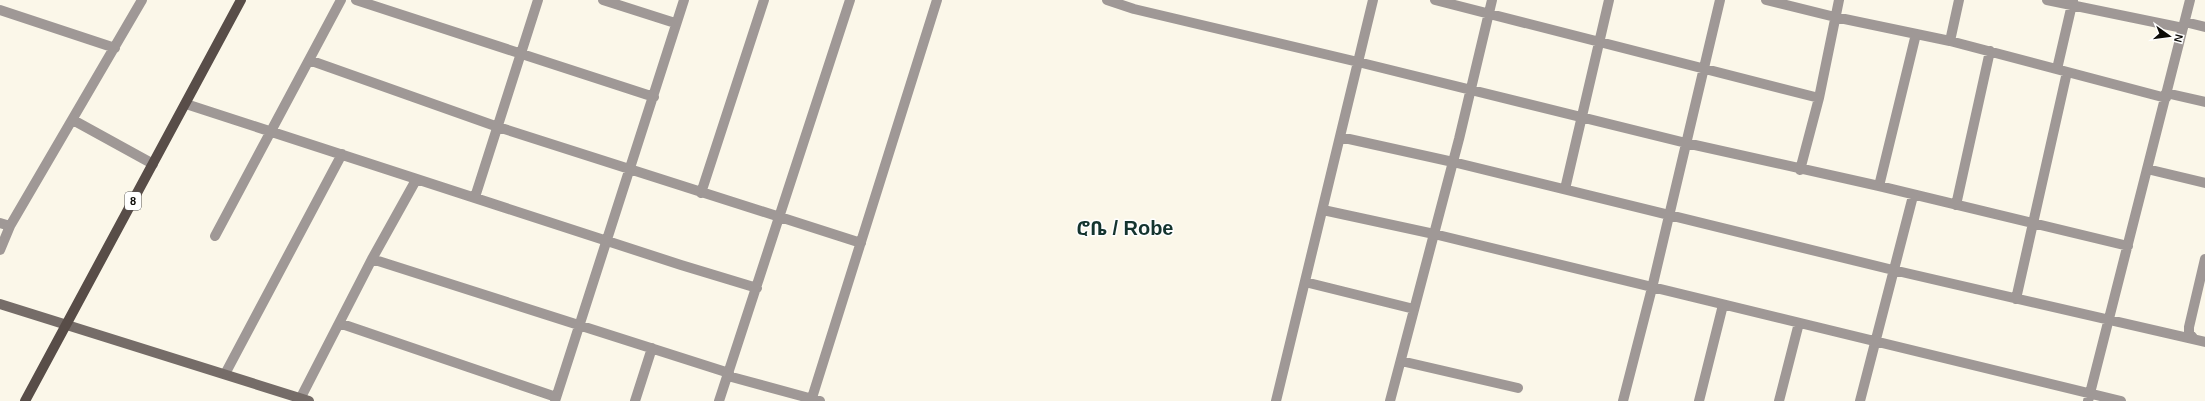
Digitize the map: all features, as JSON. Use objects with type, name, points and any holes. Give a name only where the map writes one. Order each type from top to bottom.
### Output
[{"type":"main road","name":"8","points":[[25,401],[241,0]]},
{"type":"street","points":[[0,250],[5,225],[73,120],[142,0]]},
{"type":"street","points":[[215,236],[341,0]]},
{"type":"street","points":[[356,0],[654,97]]},
{"type":"street","points":[[475,197],[522,54],[538,0]]},
{"type":"street","points":[[603,0],[676,23]]},
{"type":"street","points":[[339,322],[556,399],[684,0]]},
{"type":"street","points":[[701,193],[764,0]]},
{"type":"street","points":[[719,401],[850,0]]},
{"type":"street","points":[[372,259],[580,324],[728,374],[814,400],[861,243],[938,0]]},
{"type":"street","points":[[1107,0],[1135,4],[1358,62],[1686,143],[1800,170],[1879,186],[1912,196],[2128,246]]},
{"type":"street","points":[[1276,401],[1373,0]]},
{"type":"street","points":[[1435,0],[1819,98]]},
{"type":"street","points":[[1390,401],[1453,162],[1492,0]]},
{"type":"street","points":[[1565,189],[1583,117],[1609,0]]},
{"type":"street","points":[[1622,401],[1652,288],[1720,0]]},
{"type":"street","points":[[1766,0],[1835,17],[1950,41],[2166,95],[2205,102]]},
{"type":"street","points":[[1800,170],[1819,98],[1839,0]]},
{"type":"street","points":[[1950,41],[1959,0]]},
{"type":"street","points":[[2047,0],[2073,3],[2184,25],[2205,27]]},
{"type":"street","points":[[2089,398],[2190,0]]},
{"type":"street","points":[[2016,299],[2034,224],[2073,3]]},
{"type":"street","points":[[0,10],[115,48]]},
{"type":"street","points":[[1879,186],[1916,34]]},
{"type":"street","points":[[1956,205],[1990,51]]},
{"type":"street","points":[[309,60],[630,170],[861,243]]},
{"type":"street","points":[[186,104],[342,154],[416,180],[475,197],[607,241],[757,288]]},
{"type":"street","points":[[73,120],[153,164]]},
{"type":"street","points":[[1340,137],[1453,162],[1893,270],[2205,342]]},
{"type":"street","points":[[225,374],[342,154]]},
{"type":"street","points":[[2148,169],[2205,183]]},
{"type":"street","points":[[0,304],[225,374],[303,400],[339,322],[416,180]]},
{"type":"street","points":[[1860,401],[1912,196]]},
{"type":"street","points":[[1323,210],[1434,234],[1799,323],[2089,398],[2121,401]]},
{"type":"street","points":[[2194,339],[2189,333],[2189,327],[2205,261]]},
{"type":"street","points":[[1305,282],[1414,309]]},
{"type":"street","points":[[1699,401],[1723,305]]},
{"type":"street","points":[[1779,401],[1799,323]]},
{"type":"street","points":[[635,401],[652,348]]},
{"type":"street","points":[[1401,361],[1518,388]]},
{"type":"district","name":"ሮቤ / Robe","points":[[1125,228]]}]
